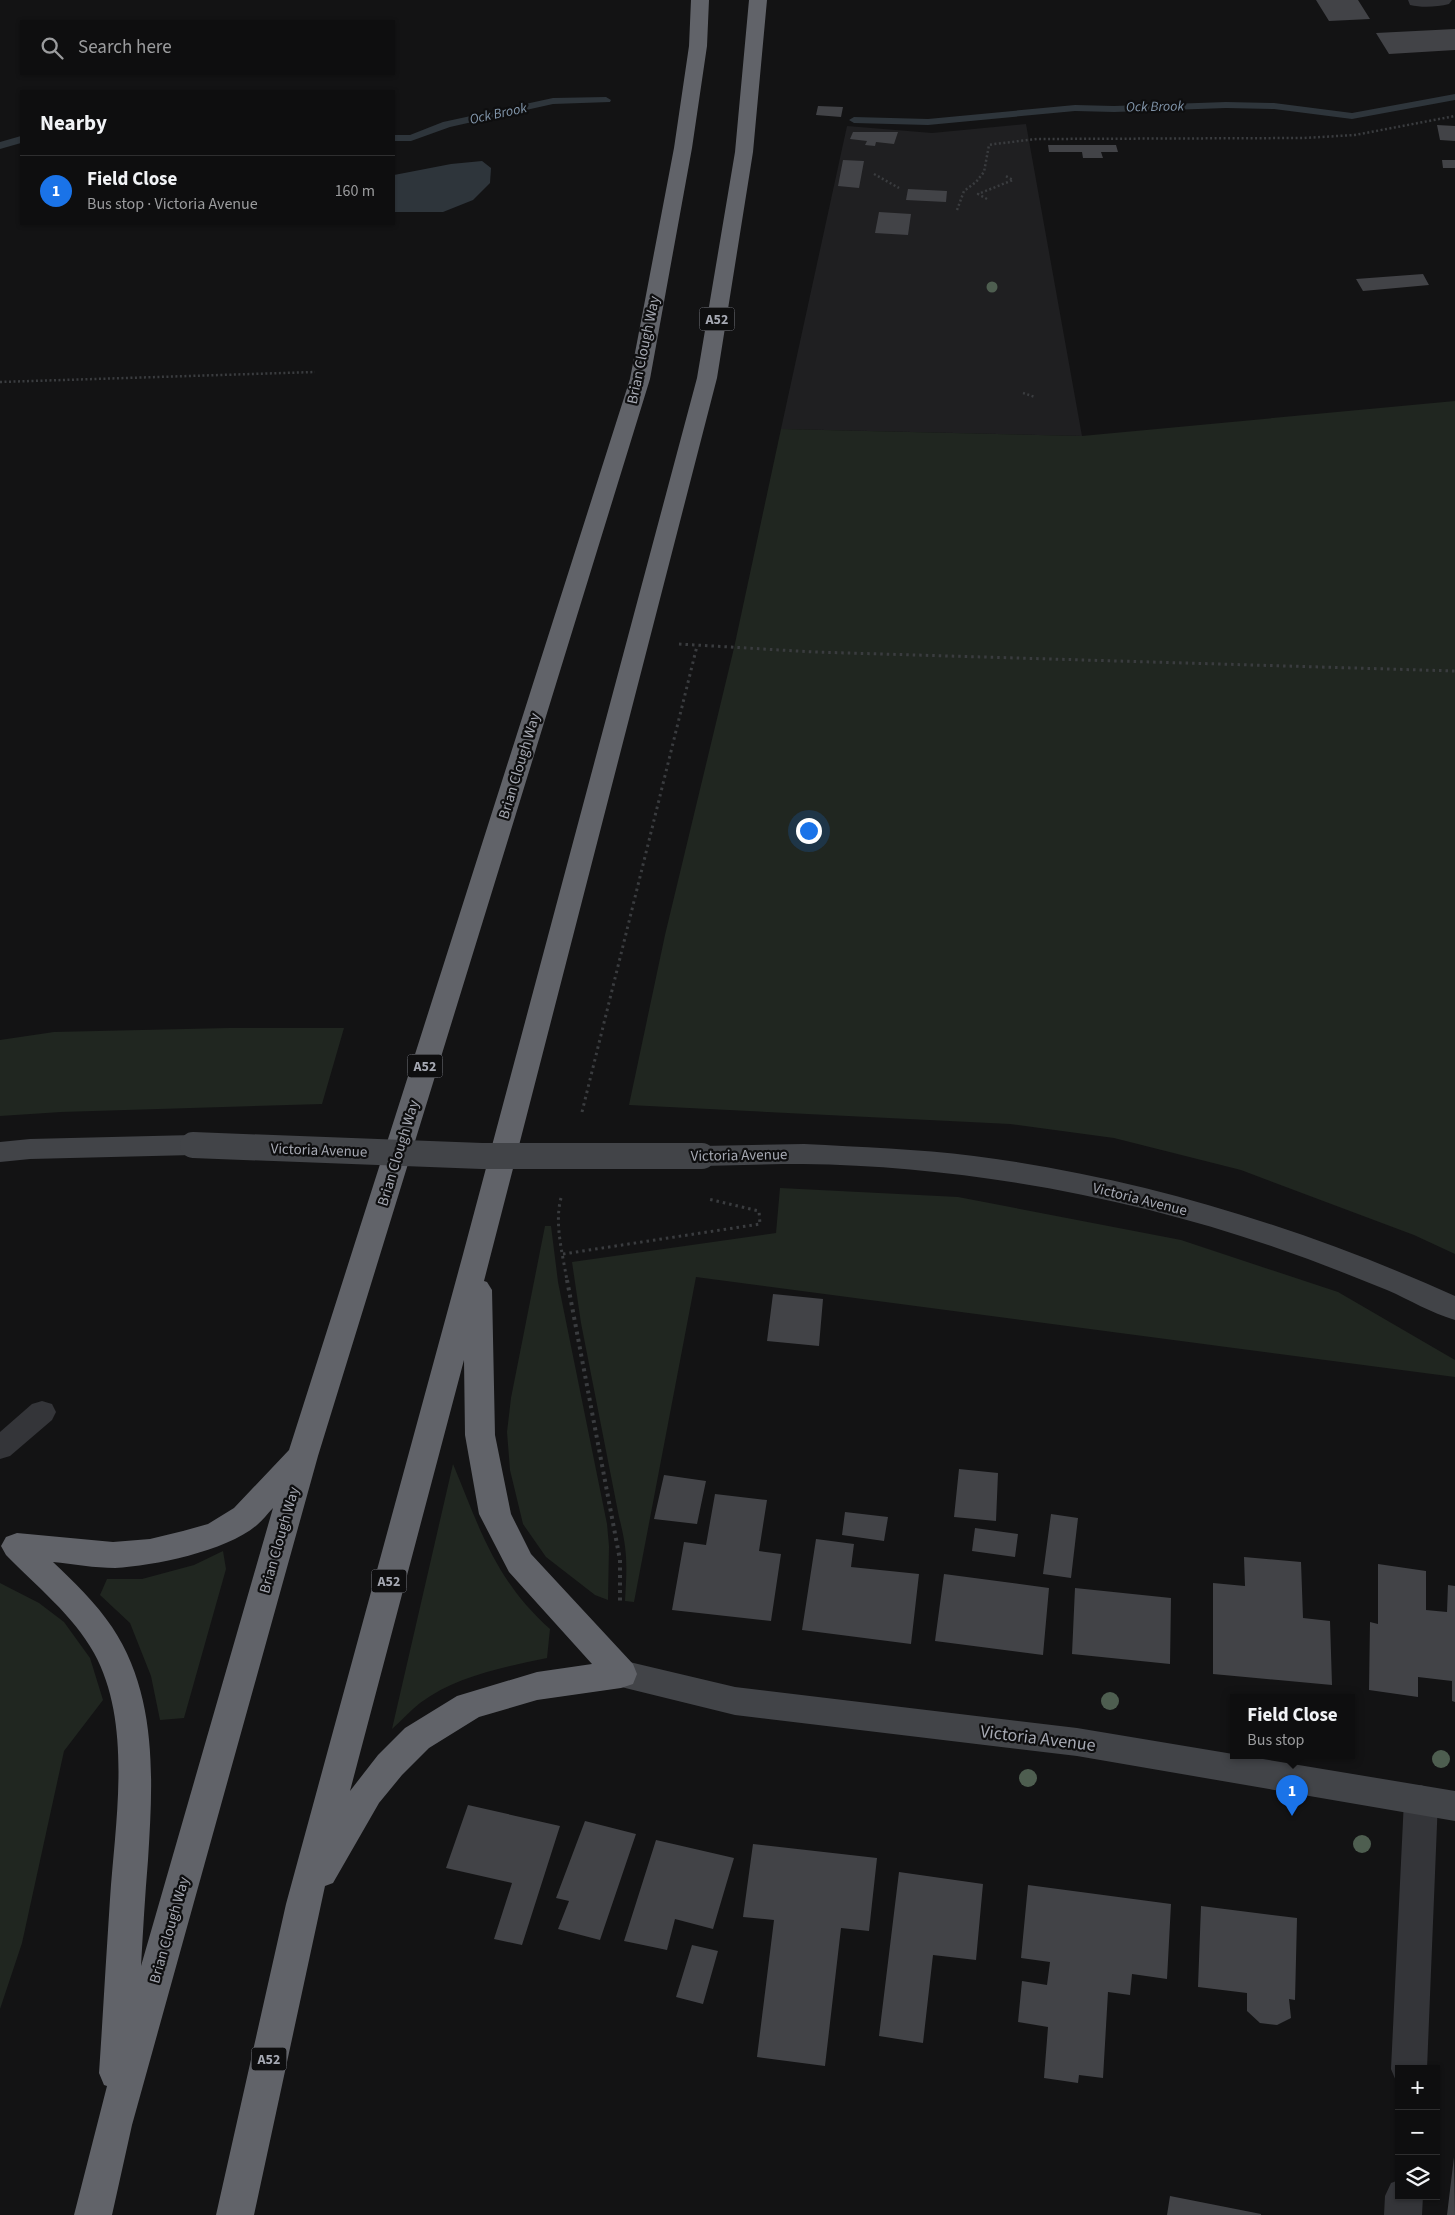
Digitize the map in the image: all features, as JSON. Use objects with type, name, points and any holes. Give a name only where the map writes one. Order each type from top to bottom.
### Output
[{"type":"highway","name":"Brian Clough Way","points":[[93,2215],[114,2124],[303,1456],[640,379],[683,148],[698,46],[700,0]]},
{"type":"highway","name":"A52","points":[[235,2215],[303,1904],[476,1258],[707,378],[744,152],[758,0]]},
{"type":"highway","points":[[476,1258],[480,1435],[495,1514],[520,1563],[621,1674]]},
{"type":"highway","points":[[8,1543],[113,1555],[150,1552],[183,1544],[218,1533],[245,1517],[303,1456]]},
{"type":"highway","points":[[8,1543],[94,1626],[109,1650],[125,1686],[133,1733],[133,1811],[114,2124]]},
{"type":"highway","points":[[303,1904],[367,1793],[417,1738],[469,1706],[537,1686],[621,1674]]},
{"type":"street","points":[[1416,1],[1442,0]]},
{"type":"street","name":"Victoria Avenue","points":[[0,1152],[30,1149],[193,1145],[482,1156],[804,1154],[973,1166],[1050,1178],[1180,1208],[1284,1239],[1398,1283],[1455,1309]]},
{"type":"street","name":"Victoria Avenue","points":[[621,1674],[735,1701],[1077,1742],[1455,1806]]},
{"type":"street","points":[[1410,2065],[1421,1800]]},
{"type":"street","points":[[1403,2215],[1404,2200]]},
{"type":"lane","points":[[0,1448],[42,1412]]},
{"type":"path","points":[[957,210],[964,191],[976,182],[984,172],[989,146],[1001,142],[1037,138],[1276,138],[1355,135],[1455,116]]},
{"type":"path","points":[[874,174],[899,188]]},
{"type":"path","points":[[987,199],[978,194],[1013,180],[1004,175]]},
{"type":"path","points":[[0,382],[316,372]]},
{"type":"path","points":[[1023,393],[1035,397]]},
{"type":"path","points":[[641,632],[674,643],[696,646],[814,652],[1455,671]]},
{"type":"path","points":[[563,1254],[760,1224],[759,1211],[704,1198]]},
{"type":"shaded area","points":[[1026,124],[1082,436],[781,429],[847,126],[932,133]]},
{"type":"shaded area","points":[[482,161],[491,168],[490,183],[473,200],[443,212],[395,212],[395,175],[451,164]]},
{"type":"shaded area","points":[[1455,401],[1455,1254],[1414,1235],[1241,1170],[1114,1138],[1010,1124],[629,1105],[665,935],[734,648],[781,429],[1082,436]]},
{"type":"shaded area","points":[[229,1028],[344,1028],[322,1104],[61,1112],[0,1116],[0,1040],[54,1032]]},
{"type":"shaded area","points":[[780,1188],[958,1197],[1181,1240],[1338,1292],[1455,1360],[1455,1377],[696,1277],[634,1602],[625,1601],[626,1568],[624,1540],[581,1323],[572,1262],[776,1233]]},
{"type":"shaded area","points":[[545,1226],[551,1226],[558,1282],[607,1524],[609,1546],[608,1600],[595,1595],[546,1557],[523,1524],[510,1470],[507,1432],[511,1398]]},
{"type":"shaded area","points":[[453,1464],[481,1532],[502,1572],[515,1592],[531,1611],[550,1629],[547,1658],[481,1674],[449,1686],[420,1703],[392,1729]]},
{"type":"shaded area","points":[[223,1551],[226,1569],[184,1718],[160,1720],[151,1676],[130,1623],[100,1595],[107,1579],[142,1579],[194,1565]]},
{"type":"shaded area","points":[[0,1583],[39,1603],[64,1622],[90,1658],[103,1700],[64,1751],[22,1943],[0,2009]]},
{"type":"building","points":[[1316,0],[1358,0],[1370,19],[1329,21]]},
{"type":"building","points":[[1455,29],[1455,50],[1389,54],[1376,33]]},
{"type":"building","points":[[818,106],[843,107],[841,117],[816,115]]},
{"type":"building","points":[[1437,125],[1455,126],[1455,141],[1440,140]]},
{"type":"building","points":[[853,132],[898,132],[894,144],[876,142],[875,146],[865,145],[867,141],[850,139]]},
{"type":"building","points":[[1048,145],[1116,145],[1118,152],[1101,152],[1103,158],[1083,158],[1082,152],[1049,152]]},
{"type":"building","points":[[843,160],[864,161],[859,188],[838,186]]},
{"type":"building","points":[[1442,160],[1455,160],[1455,168],[1443,168]]},
{"type":"building","points":[[908,189],[947,191],[946,202],[906,200]]},
{"type":"building","points":[[879,212],[911,214],[908,235],[875,233]]},
{"type":"building","points":[[1423,274],[1429,285],[1363,291],[1356,279]]},
{"type":"building","points":[[773,1294],[823,1299],[819,1346],[767,1341]]},
{"type":"building","points":[[959,1469],[998,1473],[996,1521],[954,1517]]},
{"type":"building","points":[[664,1475],[706,1481],[697,1524],[654,1519]]},
{"type":"building","points":[[715,1494],[767,1500],[759,1551],[781,1554],[771,1621],[672,1610],[684,1542],[706,1545]]},
{"type":"building","points":[[845,1512],[888,1517],[884,1541],[842,1535]]},
{"type":"building","points":[[1051,1514],[1078,1518],[1071,1578],[1043,1574]]},
{"type":"building","points":[[975,1528],[1018,1534],[1015,1557],[972,1551]]},
{"type":"building","points":[[816,1539],[854,1544],[851,1567],[919,1574],[911,1644],[802,1630]]},
{"type":"building","points":[[1244,1557],[1301,1562],[1303,1618],[1330,1621],[1332,1685],[1213,1674],[1213,1583],[1245,1586]]},
{"type":"building","points":[[1378,1564],[1426,1571],[1426,1610],[1447,1612],[1448,1585],[1455,1586],[1455,1702],[1452,1701],[1452,1681],[1418,1677],[1418,1697],[1369,1690],[1370,1622],[1378,1624]]},
{"type":"building","points":[[944,1574],[1049,1588],[1043,1655],[935,1641]]},
{"type":"building","points":[[1075,1588],[1171,1598],[1170,1664],[1072,1654]]},
{"type":"building","points":[[468,1805],[560,1826],[522,1945],[494,1939],[512,1883],[446,1868]]},
{"type":"building","points":[[585,1821],[636,1834],[600,1940],[558,1929],[569,1901],[556,1898]]},
{"type":"building","points":[[656,1840],[734,1858],[713,1929],[675,1919],[667,1950],[624,1941]]},
{"type":"building","points":[[753,1844],[877,1858],[869,1931],[841,1928],[825,2066],[757,2057],[774,1920],[743,1917]]},
{"type":"building","points":[[899,1872],[983,1884],[976,1960],[933,1955],[923,2043],[879,2036]]},
{"type":"building","points":[[1028,1885],[1171,1904],[1167,1979],[1132,1974],[1130,1995],[1108,1992],[1103,2078],[1079,2075],[1078,2083],[1044,2078],[1048,2027],[1018,2022],[1022,1981],[1047,1985],[1050,1962],[1021,1958]]},
{"type":"building","points":[[1201,1906],[1297,1918],[1295,2000],[1289,1999],[1291,2018],[1277,2025],[1260,2023],[1247,2011],[1247,1993],[1198,1987]]},
{"type":"building","points":[[692,1945],[718,1951],[703,2004],[676,1997]]},
{"type":"building","points":[[1454,2157],[1455,2215],[1447,2215]]},
{"type":"building","points":[[1170,2196],[1261,2214],[1261,2215],[1167,2215]]},
{"type":"waterway","name":"Ock Brook","points":[[854,120],[928,122],[1075,108],[1114,109],[1226,105],[1274,106],[1352,116],[1455,97]]},
{"type":"waterway","name":"Ock Brook","points":[[395,138],[411,138],[447,124],[553,101],[606,100]]},
{"type":"waterway","name":"Ock Brook","points":[[0,146],[20,139]]},
{"type":"place","name":"Field Close","points":[[1292,1816]]}]
